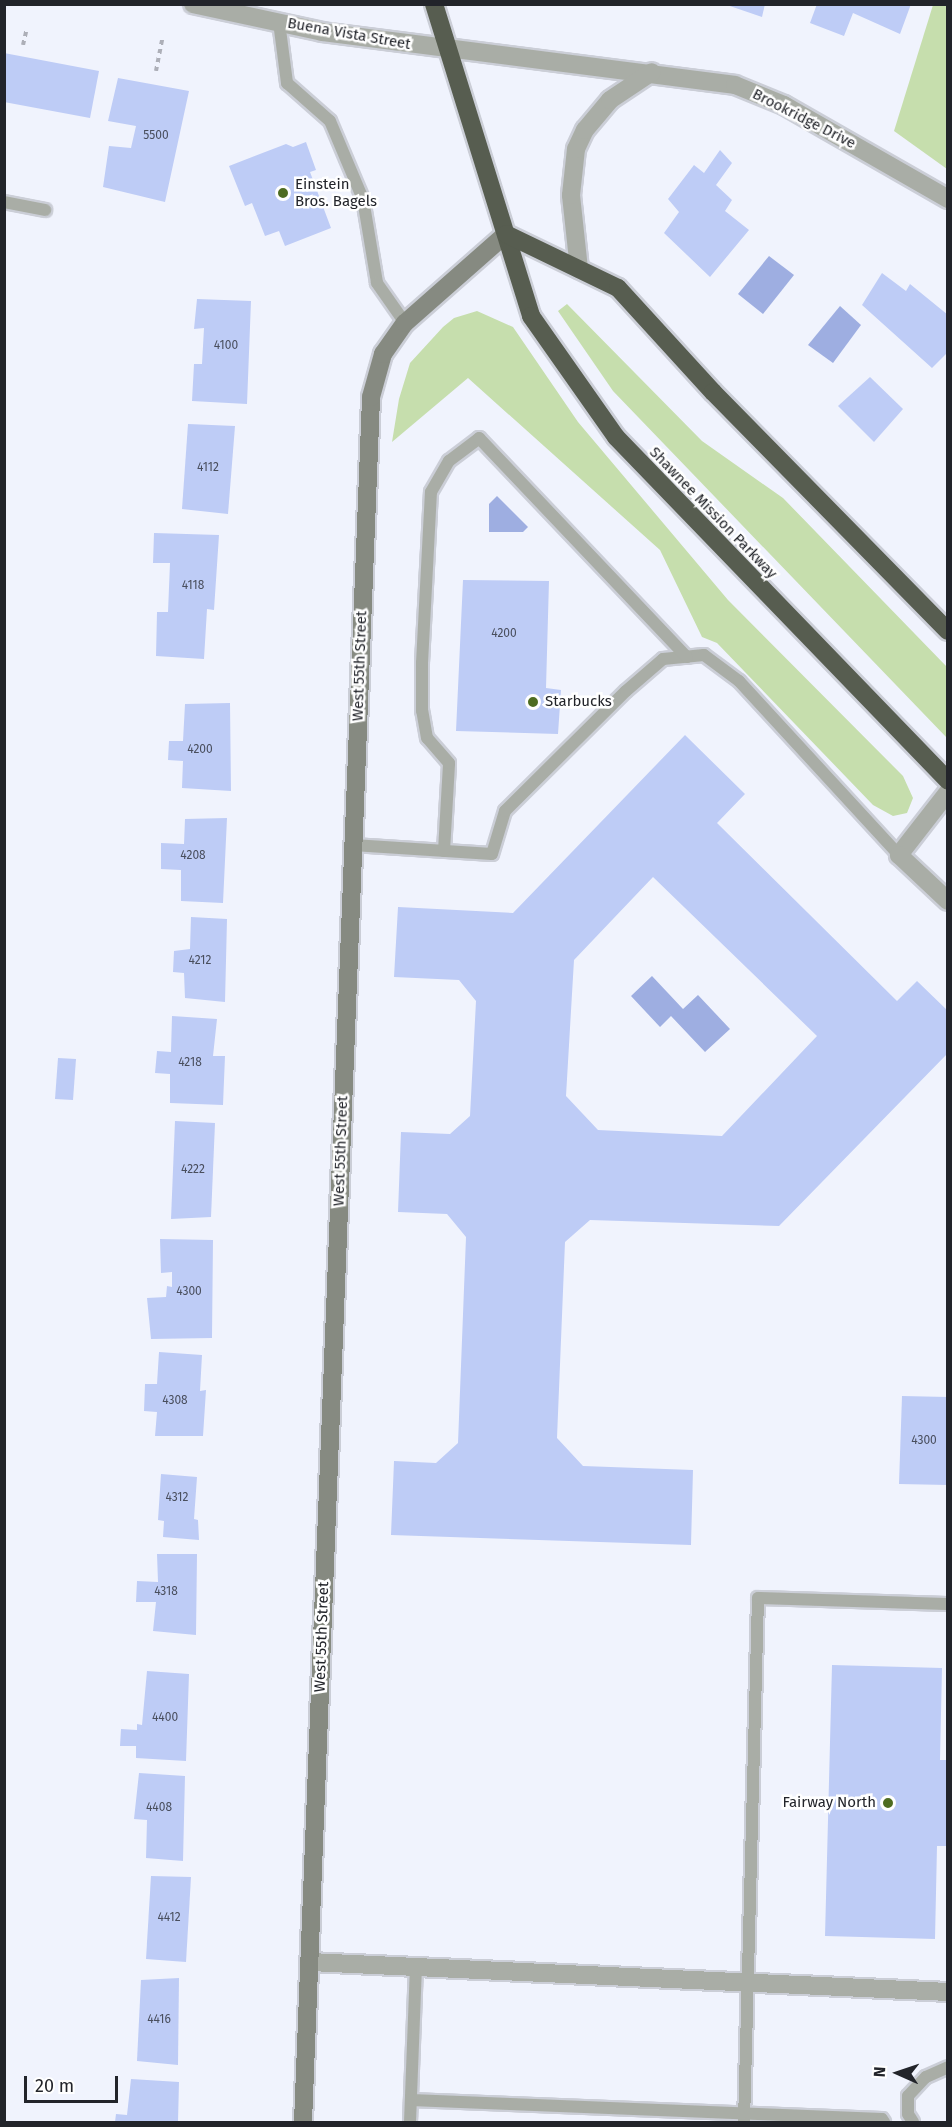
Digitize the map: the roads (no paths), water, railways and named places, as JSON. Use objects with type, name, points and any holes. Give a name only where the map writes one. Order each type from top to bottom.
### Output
[{"type":"highway","name":"Shawnee Mission Parkway","points":[[434,4],[531,316],[616,437],[948,781]]},
{"type":"highway","points":[[506,234],[618,288],[713,392],[948,631]]},
{"type":"street","name":"Buena Vista Street","points":[[193,4],[279,22],[447,50],[506,56]]},
{"type":"street","name":"Brookridge Drive","points":[[506,56],[652,72],[735,85],[784,105],[948,200]]},
{"type":"street","points":[[579,269],[571,195],[576,149],[585,130],[610,100],[652,72]]},
{"type":"street","name":"West 55th Street","points":[[303,2122],[371,397],[383,354],[405,323],[506,234]]},
{"type":"street","points":[[948,792],[899,855],[948,901]]},
{"type":"street","points":[[310,1962],[948,1992]]},
{"type":"lane","points":[[279,22],[287,83],[330,121],[363,199],[377,283],[405,323]]},
{"type":"lane","points":[[4,202],[45,210]]},
{"type":"lane","points":[[444,851],[449,764],[427,738],[422,687],[431,492],[449,461],[479,438],[687,657]]},
{"type":"lane","points":[[353,845],[492,854],[505,811],[641,678],[663,659],[704,655],[739,681],[899,855]]},
{"type":"lane","points":[[744,2118],[750,1983],[758,1598],[948,1604]]},
{"type":"lane","points":[[410,2122],[416,1967]]},
{"type":"lane","points":[[913,2122],[908,2114],[908,2096],[926,2077],[948,2067]]},
{"type":"lane","points":[[411,2100],[744,2118],[882,2119],[884,2122]]},
{"type":"water","points":[[769,256],[794,275],[763,314],[738,294]]},
{"type":"water","points":[[840,306],[861,325],[833,363],[808,345]]},
{"type":"water","points":[[497,496],[528,527],[523,532],[489,532],[489,504]]},
{"type":"water","points":[[652,976],[683,1009],[698,995],[730,1029],[705,1052],[671,1016],[660,1027],[631,996]]},
{"type":"place","name":"Einstein Bros. Bagels","points":[[283,193]]},
{"type":"place","name":"Starbucks","points":[[533,702]]},
{"type":"place","name":"Fairway North","points":[[888,1803]]}]
